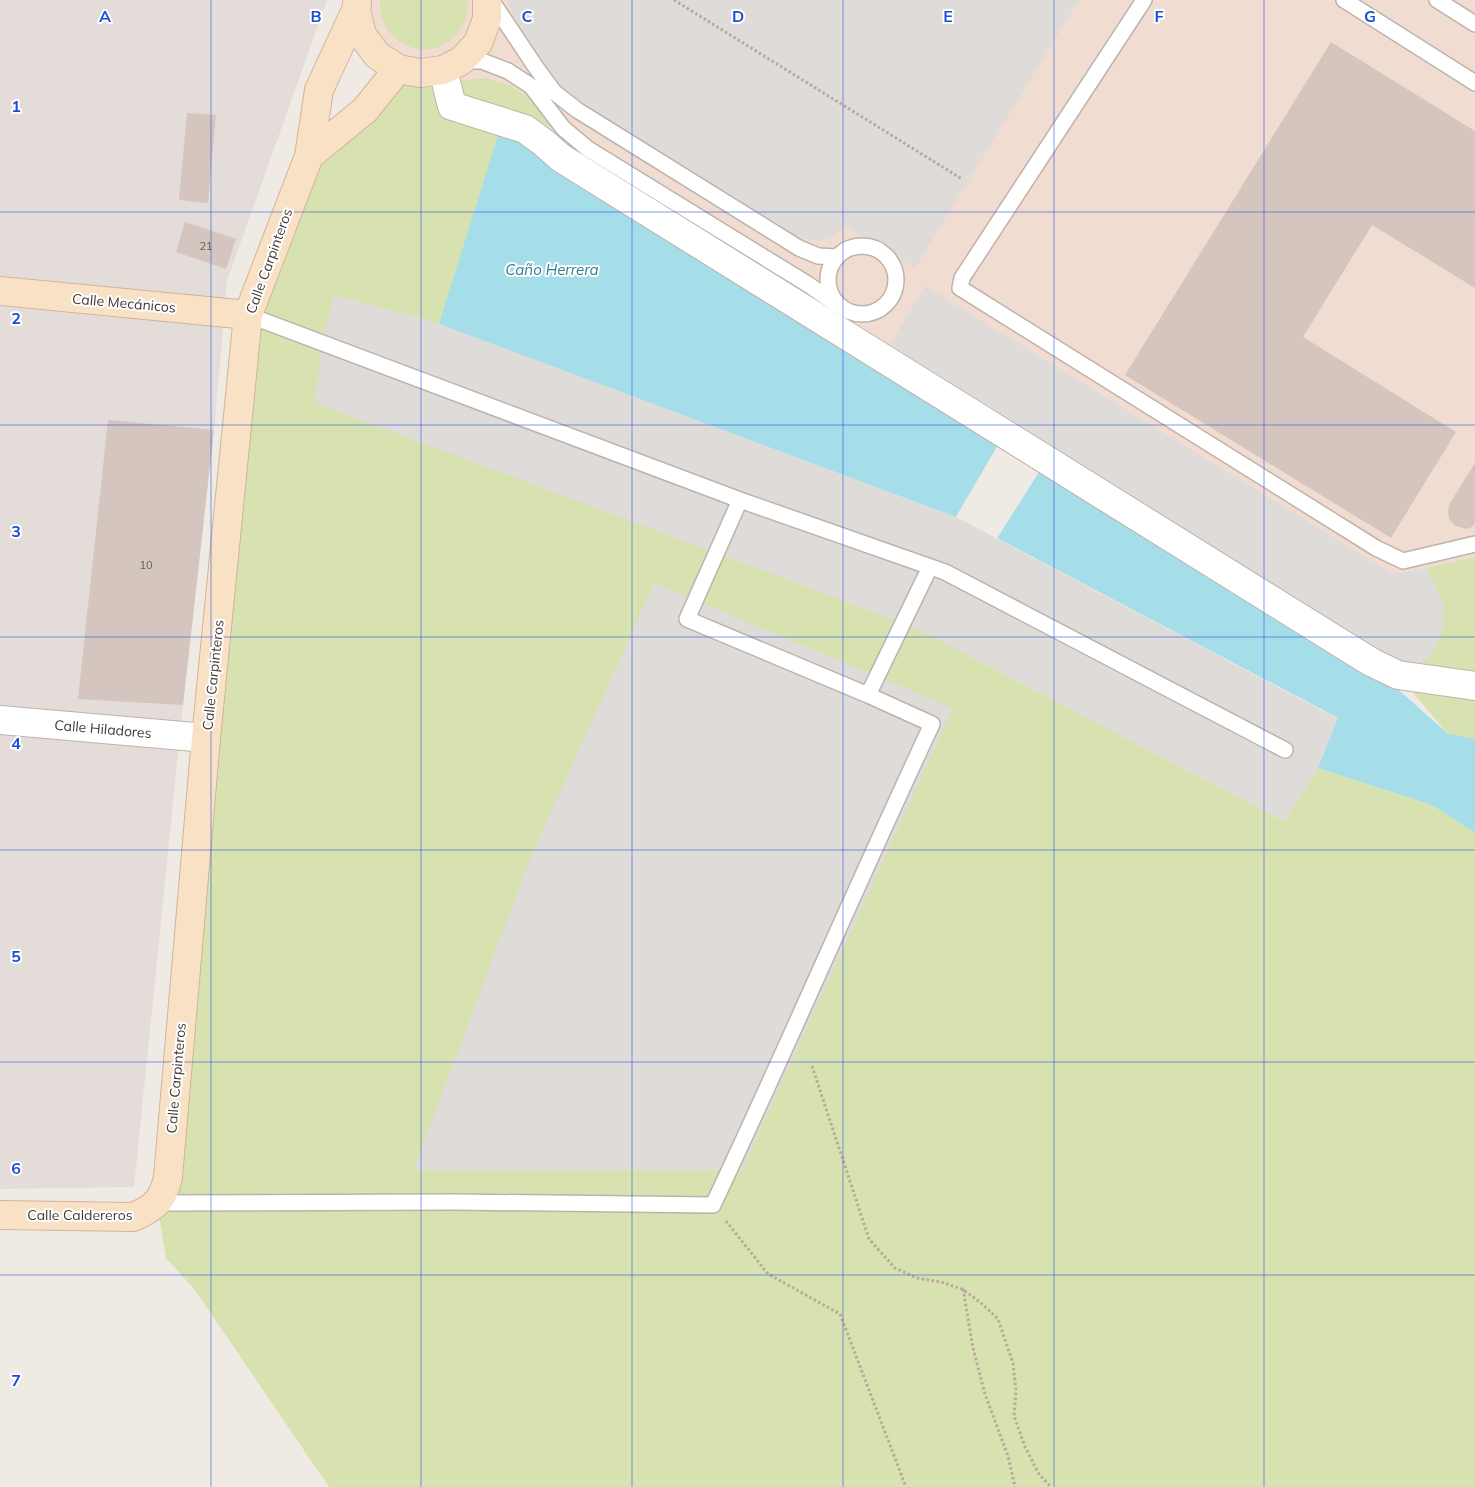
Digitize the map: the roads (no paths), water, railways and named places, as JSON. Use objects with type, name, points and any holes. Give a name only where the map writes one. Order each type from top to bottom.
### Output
[{"type":"street","points":[[357,5],[362,35],[377,55],[398,69],[420,73],[452,66],[478,43],[487,19],[487,0]]},
{"type":"street","points":[[309,156],[318,90],[357,5]]},
{"type":"street","points":[[452,66],[452,106],[524,129],[561,158],[1371,662],[1398,675],[1475,686]]},
{"type":"street","points":[[309,156],[365,110],[398,69]]},
{"type":"street","name":"Calle Carpinteros","points":[[157,1203],[165,1190],[168,1176],[206,738],[248,315],[309,156]]},
{"type":"street","name":"Calle Mecánicos","points":[[0,291],[248,315]]},
{"type":"street","name":"Calle Hiladores","points":[[0,720],[206,738]]},
{"type":"street","name":"Calle Caldereros","points":[[0,1215],[133,1217],[146,1212],[157,1203]]},
{"type":"lane","points":[[491,0],[554,92],[577,110],[799,248],[818,256],[837,257]]},
{"type":"lane","points":[[1144,0],[962,278],[960,288],[1376,548],[1403,561],[1475,544]]},
{"type":"lane","points":[[1344,0],[1475,83]]},
{"type":"lane","points":[[1437,0],[1475,24]]},
{"type":"lane","points":[[452,66],[482,61],[508,71],[530,86],[563,128],[588,148],[809,285],[839,306],[848,312],[870,314],[886,305],[895,291],[897,283],[892,264],[886,255],[876,249],[865,246],[844,250],[837,257],[831,266],[828,276],[828,287],[832,297],[839,306]]},
{"type":"lane","points":[[248,315],[740,500],[954,577],[1285,750]]},
{"type":"lane","points":[[157,1203],[455,1202],[713,1205],[757,1112],[932,724],[868,695],[686,619],[740,500]]},
{"type":"lane","points":[[868,695],[930,567]]},
{"type":"water","name":"Caño Herrera","points":[[500,129],[1001,440],[956,517],[439,324]]},
{"type":"water","points":[[1042,467],[1392,684],[1447,733],[1475,739],[1475,833],[1432,805],[1318,768],[1338,718],[997,538]]}]
